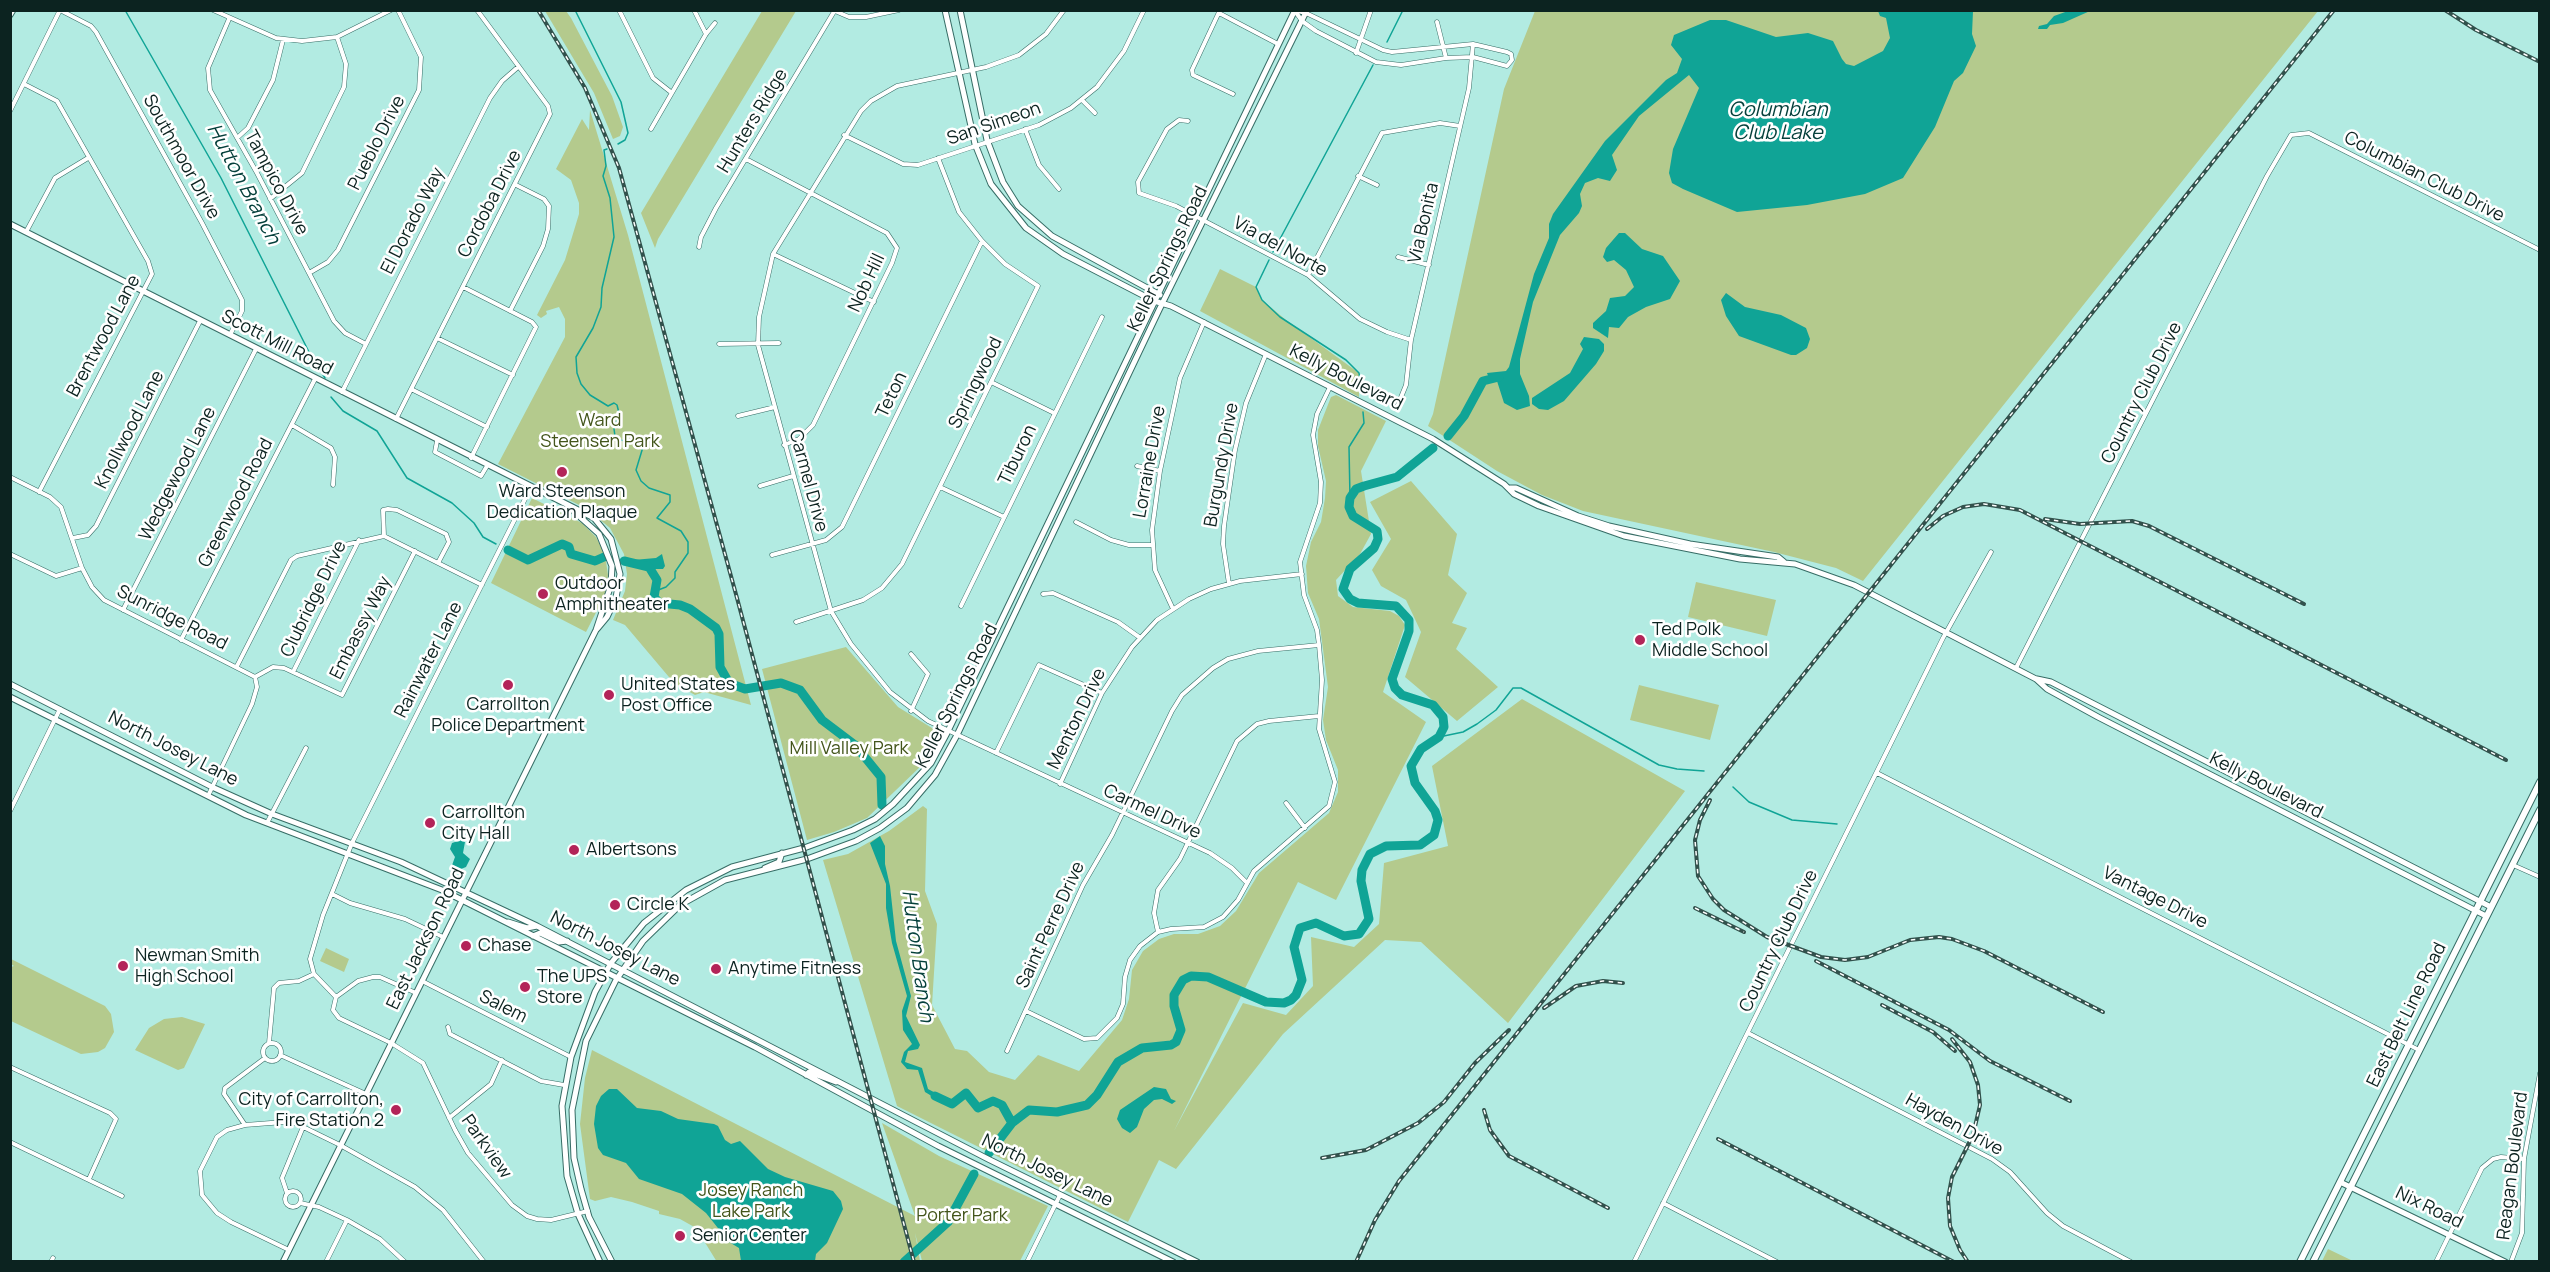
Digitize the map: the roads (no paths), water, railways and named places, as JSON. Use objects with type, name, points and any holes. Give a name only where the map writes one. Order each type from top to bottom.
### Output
[{"type":"main road","points":[[10,15],[13,10]]},
{"type":"main road","name":"Kelly Boulevard","points":[[945,10],[975,144],[991,184],[1010,210],[1045,243],[1155,301],[1164,302],[1433,439],[1510,488],[1516,488],[1599,522],[1659,540],[1740,559],[1784,562],[1838,578],[2016,668],[2036,679],[2047,690],[2098,717],[2486,916]]},
{"type":"main road","points":[[960,10],[970,69],[987,140],[1004,182],[1018,206],[1052,236],[1159,293],[1164,302]]},
{"type":"main road","name":"Keller Springs Road","points":[[600,1262],[578,1214],[567,1176],[564,1149],[564,1085],[585,1014],[611,963],[644,923],[686,890],[732,867],[804,848],[853,830],[874,819],[909,788],[931,763],[1295,11]]},
{"type":"main road","name":"Keller Springs Road","points":[[612,1262],[588,1211],[576,1168],[572,1110],[581,1060],[593,1023],[616,980],[643,941],[680,905],[725,880],[807,859],[880,828],[919,796],[941,766],[1306,12]]},
{"type":"main road","points":[[1245,115],[1253,120]]},
{"type":"main road","name":"Scott Mill Road","points":[[10,224],[530,489]]},
{"type":"main road","points":[[1086,266],[1090,258]]},
{"type":"main road","name":"East Jackson Road","points":[[283,1262],[596,630],[611,585],[612,566],[599,534],[570,508],[530,489]]},
{"type":"main road","name":"Kelly Boulevard","points":[[2036,679],[2051,682],[2491,907]]},
{"type":"main road","name":"North Josey Lane","points":[[10,684],[212,787],[272,814],[352,843],[466,891],[623,969],[1060,1195],[1197,1262]]},
{"type":"main road","name":"North Josey Lane","points":[[10,697],[207,796],[267,823],[430,885],[462,900],[806,1075],[885,1119],[1173,1262]]},
{"type":"main road","points":[[2098,717],[2102,708]]},
{"type":"main road","points":[[2213,775],[2217,767]]},
{"type":"main road","name":"East Belt Line Road","points":[[2300,1262],[2540,782]]},
{"type":"main road","points":[[909,788],[919,796]]},
{"type":"main road","name":"East Belt Line Road","points":[[2313,1262],[2540,810]]},
{"type":"main road","points":[[2322,832],[2326,823]]},
{"type":"main road","points":[[762,871],[779,862],[782,853]]},
{"type":"main road","points":[[2392,868],[2397,859]]},
{"type":"main road","points":[[507,922],[511,921],[527,928],[537,926]]},
{"type":"main road","points":[[533,936],[540,933],[559,942],[567,941]]},
{"type":"main road","points":[[571,1057],[581,1060]]},
{"type":"main road","points":[[806,1075],[809,1072],[846,1085]]},
{"type":"main road","name":"Nix Road","points":[[2340,1182],[2505,1262]]},
{"type":"street","points":[[10,111],[60,10]]},
{"type":"street","name":"Southmoor Drive","points":[[60,10],[91,26],[96,32],[237,291],[243,307],[230,336]]},
{"type":"street","points":[[213,10],[282,40],[318,41],[338,37],[391,10]]},
{"type":"street","name":"Pueblo Drive","points":[[309,273],[328,262],[338,250],[419,90],[422,57],[398,10]]},
{"type":"street","name":"Cordoba Drive","points":[[395,420],[550,114],[548,106],[477,10]]},
{"type":"street","points":[[619,10],[652,78],[672,93]]},
{"type":"street","points":[[694,10],[706,34]]},
{"type":"street","points":[[835,11],[849,17],[866,17],[899,10]]},
{"type":"street","name":"Carmel Drive","points":[[1064,10],[1046,34],[1019,56],[958,72],[924,78],[886,91],[861,111],[844,135],[773,254],[759,317],[758,345],[831,611],[838,626],[863,661],[890,692],[911,711],[948,731],[1221,859],[1247,883]]},
{"type":"street","name":"San Simeon","points":[[844,135],[903,164],[918,165],[1053,119],[1082,100],[1114,67],[1144,10]]},
{"type":"street","points":[[1356,53],[1371,10]]},
{"type":"street","name":"Hunters Ridge","points":[[699,247],[704,231],[835,11]]},
{"type":"street","points":[[1295,11],[1306,12],[1361,41],[1392,52],[1473,44],[1508,51],[1512,60],[1507,66],[1473,57],[1388,65],[1356,53],[1302,21],[1295,11]]},
{"type":"street","points":[[1233,94],[1193,75],[1192,70],[1219,12],[1279,44]]},
{"type":"street","name":"Tampico Drive","points":[[230,19],[208,68],[207,81],[339,327],[366,344]]},
{"type":"street","points":[[1437,22],[1446,58]]},
{"type":"street","points":[[651,129],[706,34],[716,23]]},
{"type":"street","points":[[270,199],[302,173],[344,87],[346,64],[338,37]]},
{"type":"street","points":[[237,138],[248,128],[273,80],[282,40]]},
{"type":"street","name":"Via Bonita","points":[[1397,407],[1406,385],[1411,339],[1460,126],[1473,57],[1473,44]]},
{"type":"street","name":"El Dorado Way","points":[[342,393],[490,98],[502,81],[518,67]]},
{"type":"street","name":"Brentwood Lane","points":[[24,84],[57,101],[151,268],[152,274],[39,492]]},
{"type":"street","points":[[1082,100],[1095,113]]},
{"type":"street","name":"Via del Norte","points":[[1188,120],[1179,120],[1167,129],[1137,189],[1144,196],[1176,206],[1308,275],[1360,319],[1387,332],[1411,339]]},
{"type":"street","points":[[1308,275],[1378,138],[1385,131],[1440,123],[1460,126]]},
{"type":"street","points":[[1025,129],[1039,165],[1059,189]]},
{"type":"street","name":"Columbian Club Drive","points":[[2296,133],[2308,133],[2540,250]]},
{"type":"street","name":"Country Club Drive","points":[[2016,668],[2267,176],[2283,146],[2296,133]]},
{"type":"street","points":[[26,232],[55,178],[88,158]]},
{"type":"street","name":"Springwood","points":[[796,622],[863,600],[894,576],[908,553],[1038,286],[1005,264],[982,241],[959,212],[938,158]]},
{"type":"street","name":"Nob Hill","points":[[746,159],[887,233],[896,243],[896,254],[813,425],[799,439],[784,445]]},
{"type":"street","points":[[1358,176],[1377,185]]},
{"type":"street","points":[[510,311],[543,246],[548,230],[549,207],[544,199],[516,185]]},
{"type":"street","name":"Teton","points":[[772,555],[826,540],[842,527],[982,241]]},
{"type":"street","points":[[773,254],[874,302]]},
{"type":"street","points":[[1398,257],[1429,265]]},
{"type":"street","points":[[463,287],[532,322],[536,327],[471,458]]},
{"type":"street","name":"Tiburon","points":[[961,606],[1102,317]]},
{"type":"street","name":"Knollwood Lane","points":[[73,538],[88,535],[96,526],[200,321]]},
{"type":"street","name":"Lorraine Drive","points":[[1173,609],[1155,570],[1152,545],[1160,471],[1180,378],[1204,322]]},
{"type":"street","points":[[437,338],[513,375]]},
{"type":"street","points":[[719,344],[778,343]]},
{"type":"street","name":"Wedgewood Lane","points":[[123,610],[256,349]]},
{"type":"street","name":"Burgundy Drive","points":[[1229,584],[1223,535],[1235,450],[1246,403],[1266,354]]},
{"type":"street","name":"Greenwood Road","points":[[181,640],[315,379]]},
{"type":"street","points":[[991,382],[1054,413]]},
{"type":"street","points":[[1026,1011],[1084,1039],[1097,1038],[1117,1018],[1123,1004],[1125,977],[1130,960],[1140,946],[1158,932],[1204,927],[1215,923],[1232,909],[1254,872],[1329,806],[1334,788],[1332,771],[1322,745],[1319,716],[1322,688],[1319,645],[1317,630],[1304,595],[1301,552],[1318,516],[1321,491],[1313,445],[1314,427],[1330,387]]},
{"type":"street","points":[[411,389],[487,427]]},
{"type":"street","points":[[738,416],[775,408]]},
{"type":"street","points":[[292,425],[331,448],[335,457],[333,485]]},
{"type":"street","points":[[437,441],[435,452],[481,476],[487,466]]},
{"type":"street","points":[[1137,466],[1160,471]]},
{"type":"street","points":[[760,486],[793,476]]},
{"type":"street","name":"Sunridge Road","points":[[10,477],[61,507],[82,568],[98,594],[123,610],[255,677]]},
{"type":"street","points":[[940,487],[1004,517]]},
{"type":"street","name":"Rainwater Lane","points":[[314,974],[310,959],[312,949],[352,843],[530,489]]},
{"type":"street","points":[[384,536],[383,510],[387,509],[398,510],[446,534],[449,542],[438,563]]},
{"type":"street","points":[[1076,522],[1111,540],[1129,545],[1152,545]]},
{"type":"street","points":[[237,666],[291,560],[297,556],[358,540],[384,536],[482,585]]},
{"type":"street","name":"Clubridge Drive","points":[[294,670],[358,540]]},
{"type":"street","name":"Embassy Way","points":[[294,670],[342,695],[415,551]]},
{"type":"street","name":"Country Club Drive","points":[[1634,1262],[1946,632],[1991,552]]},
{"type":"street","points":[[10,554],[56,576],[82,568]]},
{"type":"street","name":"Menton Drive","points":[[1060,784],[1102,693],[1139,637],[1173,609],[1211,589],[1229,584],[1302,574]]},
{"type":"street","points":[[1043,594],[1053,593],[1118,622],[1139,637]]},
{"type":"street","name":"Saint Perre Drive","points":[[1007,1051],[1083,885],[1123,814],[1172,711],[1182,695],[1213,668],[1239,655],[1319,645]]},
{"type":"street","points":[[911,654],[928,674],[911,711]]},
{"type":"street","points":[[996,753],[1039,664],[1102,693]]},
{"type":"street","points":[[207,796],[252,704],[257,687],[255,677],[273,667],[294,670]]},
{"type":"street","points":[[10,811],[60,709]]},
{"type":"street","points":[[1158,932],[1154,913],[1156,897],[1180,859],[1228,754],[1246,731],[1269,721],[1319,716]]},
{"type":"street","points":[[267,823],[306,748]]},
{"type":"street","name":"Vantage Drive","points":[[1877,773],[2419,1050]]},
{"type":"street","points":[[1286,803],[1305,828]]},
{"type":"street","points":[[2512,864],[2540,877]]},
{"type":"street","points":[[332,894],[350,903],[405,919],[443,937]]},
{"type":"street","points":[[270,1043],[274,988],[279,983],[298,981],[314,974],[336,997],[358,981],[380,977],[416,993]]},
{"type":"street","name":"Salem","points":[[422,981],[571,1057]]},
{"type":"street","name":"Parkview","points":[[336,997],[333,1010],[339,1018],[391,1043],[423,1063],[468,1153],[485,1175],[527,1216],[551,1220],[588,1211]]},
{"type":"street","points":[[448,1027],[450,1035],[541,1081],[564,1085]]},
{"type":"street","name":"Hayden Drive","points":[[1748,1033],[1992,1159],[2010,1172],[2047,1213],[2063,1226],[2131,1262]]},
{"type":"street","points":[[270,1043],[279,1047],[280,1055]]},
{"type":"street","points":[[265,1058],[263,1048],[270,1043]]},
{"type":"street","points":[[265,1058],[273,1060],[280,1055]]},
{"type":"street","points":[[280,1055],[366,1094]]},
{"type":"street","points":[[244,1125],[224,1094],[225,1088],[265,1058]]},
{"type":"street","points":[[449,1118],[491,1083],[502,1060]]},
{"type":"street","points":[[10,1067],[110,1113],[116,1119],[89,1179]]},
{"type":"street","name":"Reagan Boulevard","points":[[2511,1262],[2522,1233],[2524,1159],[2540,1073]]},
{"type":"street","points":[[289,1250],[231,1222],[217,1213],[202,1195],[200,1172],[217,1137],[227,1130],[244,1125],[284,1122],[303,1127],[340,1145],[415,1187],[443,1210],[484,1262]]},
{"type":"street","points":[[300,1203],[297,1207],[289,1207],[284,1200],[287,1193],[282,1178],[303,1127]]},
{"type":"street","points":[[10,1142],[122,1196]]},
{"type":"street","points":[[2436,1262],[2479,1173],[2487,1163],[2501,1157],[2524,1159]]},
{"type":"street","points":[[287,1193],[298,1192],[300,1203]]},
{"type":"street","points":[[1027,1262],[1060,1195]]},
{"type":"street","points":[[300,1203],[347,1220],[380,1239],[405,1262]]},
{"type":"street","points":[[1663,1203],[1777,1262]]},
{"type":"street","points":[[326,1262],[347,1220]]},
{"type":"water","name":"Columbian Club Lake","points":[[1878,11],[1973,11],[1972,34],[1976,46],[1963,73],[1954,81],[1935,127],[1903,178],[1865,194],[1807,205],[1737,212],[1683,189],[1672,183],[1669,173],[1673,149],[1699,88],[1689,75],[1639,116],[1612,155],[1617,170],[1610,181],[1598,178],[1585,183],[1580,194],[1582,206],[1579,213],[1560,235],[1533,302],[1520,359],[1520,374],[1529,396],[1530,406],[1517,410],[1504,403],[1497,381],[1490,381],[1487,373],[1506,371],[1509,367],[1534,274],[1549,238],[1549,224],[1553,214],[1605,141],[1666,80],[1677,73],[1682,59],[1671,45],[1674,35],[1710,20],[1726,20],[1776,37],[1808,33],[1833,41],[1846,64],[1854,66],[1883,51],[1890,38],[1886,18],[1880,16]]},
{"type":"water","points":[[2068,11],[2090,11],[2063,23],[2050,25],[2047,29],[2038,29],[2054,16]]},
{"type":"water","points":[[1619,233],[1625,233],[1642,249],[1663,256],[1680,281],[1670,299],[1646,307],[1628,317],[1619,328],[1609,327],[1608,338],[1593,328],[1593,323],[1606,311],[1610,298],[1625,296],[1634,287],[1626,270],[1614,260],[1607,262],[1603,257],[1606,248]]},
{"type":"water","points":[[1726,293],[1745,307],[1781,315],[1806,328],[1810,339],[1807,348],[1796,355],[1791,355],[1739,336],[1726,316],[1721,300]]},
{"type":"water","points":[[1584,337],[1599,339],[1604,344],[1604,351],[1596,364],[1564,401],[1548,410],[1539,409],[1532,404],[1532,398],[1570,373],[1583,349],[1580,344]]},
{"type":"water","points":[[662,554],[665,566],[663,569],[655,569],[657,575],[655,577],[647,567],[632,564],[633,560],[656,558]]},
{"type":"water","points":[[880,836],[885,846],[885,864],[890,886],[896,941],[911,996],[906,1016],[920,1045],[918,1049],[908,1051],[905,1062],[922,1068],[928,1089],[947,1099],[945,1104],[925,1092],[918,1070],[907,1069],[901,1062],[904,1052],[912,1044],[903,1030],[902,1011],[907,996],[892,943],[886,908],[886,884],[870,843]]},
{"type":"water","points":[[461,840],[465,842],[463,853],[470,859],[466,867],[456,871],[451,868],[455,857],[450,849],[452,843]]},
{"type":"water","points":[[1154,1087],[1166,1089],[1171,1099],[1176,1101],[1172,1104],[1162,1099],[1154,1100],[1144,1109],[1137,1127],[1130,1133],[1122,1128],[1117,1119],[1120,1110]]},
{"type":"water","points":[[609,1089],[617,1089],[637,1108],[661,1111],[678,1119],[714,1124],[718,1126],[725,1140],[731,1144],[740,1141],[768,1169],[785,1177],[833,1191],[841,1201],[843,1209],[827,1243],[816,1254],[815,1261],[741,1261],[739,1248],[729,1242],[706,1213],[682,1194],[639,1179],[626,1163],[603,1155],[598,1148],[594,1124],[596,1106],[601,1096]]},
{"type":"waterway","name":"Hutton Branch","points":[[125,10],[221,178],[311,356],[325,378]]},
{"type":"waterway","points":[[575,10],[621,102],[628,133],[625,140],[618,144]]},
{"type":"waterway","points":[[1387,42],[1403,10]]},
{"type":"waterway","points":[[1273,252],[1373,65]]},
{"type":"waterway","points":[[607,149],[604,150],[606,166],[603,176],[610,198],[614,237],[602,288],[601,307],[593,328],[576,357],[577,373],[581,384],[590,395],[608,406],[614,403],[617,405],[619,413],[614,429],[615,436],[619,440],[639,442],[643,447],[636,470],[641,481],[649,488],[670,495],[670,502],[657,518],[681,531],[688,542],[688,553],[675,572],[675,578],[666,587],[653,592]]},
{"type":"waterway","points":[[1269,260],[1256,287],[1262,300],[1280,317],[1346,360],[1359,373],[1362,394]]},
{"type":"waterway","points":[[1448,436],[1464,416],[1483,381],[1499,377]]},
{"type":"waterway","name":"Hutton Branch","points":[[331,397],[343,411],[377,431],[407,478],[452,503],[474,523],[483,537],[496,544]]},
{"type":"waterway","points":[[1350,498],[1349,447],[1364,423],[1363,412]]},
{"type":"waterway","points":[[1012,1123],[1029,1110],[1057,1112],[1087,1105],[1097,1095],[1118,1062],[1142,1048],[1171,1045],[1176,1042],[1181,1030],[1174,1006],[1174,995],[1183,980],[1191,976],[1208,977],[1266,1002],[1284,1003],[1291,1000],[1296,995],[1302,980],[1294,947],[1300,928],[1316,923],[1344,936],[1359,934],[1369,919],[1361,881],[1362,870],[1370,854],[1386,846],[1420,845],[1434,835],[1438,820],[1435,811],[1415,783],[1411,766],[1421,749],[1439,737],[1444,727],[1443,717],[1433,705],[1402,695],[1395,688],[1392,679],[1409,631],[1409,620],[1396,606],[1358,603],[1350,599],[1343,589],[1350,569],[1374,548],[1378,539],[1377,531],[1353,516],[1349,507],[1350,498],[1356,489],[1397,477],[1433,448]]},
{"type":"waterway","name":"Hutton Branch","points":[[508,550],[528,560],[562,544],[569,547],[571,554],[595,561],[604,557]]},
{"type":"waterway","name":"Hutton Branch","points":[[624,561],[649,567],[657,580],[654,597],[659,603],[680,605],[690,609],[716,628],[719,634],[720,667],[729,683],[745,689],[781,683],[800,690],[822,720],[855,745],[881,777],[882,805]]},
{"type":"waterway","points":[[1439,737],[1463,732],[1477,724],[1496,710],[1513,688],[1521,688],[1659,765],[1704,771]]},
{"type":"waterway","points":[[1733,787],[1749,802],[1792,820],[1837,824]]},
{"type":"waterway","name":"Hutton Branch","points":[[935,1096],[952,1104],[966,1093],[978,1108],[993,1101],[1002,1105],[1012,1123],[989,1153]]},
{"type":"waterway","name":"Hutton Branch","points":[[904,1262],[948,1222],[974,1174]]},
{"type":"railway","points":[[538,10],[585,88],[619,168],[737,598],[914,1262]]},
{"type":"railway","points":[[1356,1262],[1375,1220],[1399,1181],[2334,10]]},
{"type":"railway","points":[[2445,10],[2476,30],[2540,62]]},
{"type":"railway","points":[[1927,529],[1943,516],[1963,507],[1984,504],[2020,510],[2506,760]]},
{"type":"railway","points":[[2045,519],[2080,524],[2132,521],[2149,526],[2304,604]]},
{"type":"railway","points":[[1710,800],[1700,820],[1695,840],[1698,876],[1713,899],[1724,910],[1767,937],[1821,957],[1845,960],[1868,957],[1910,940],[1939,937],[1952,939],[1984,951],[2103,1012]]},
{"type":"railway","points":[[1695,908],[1744,932]]},
{"type":"railway","points":[[1816,961],[1949,1030],[1990,1061],[2070,1101]]},
{"type":"railway","points":[[1544,1008],[1576,986],[1603,981],[1623,983]]},
{"type":"railway","points":[[1882,1005],[1933,1032],[1955,1051]]},
{"type":"railway","points":[[1322,1158],[1366,1150],[1418,1123],[1444,1102],[1475,1063],[1509,1030]]},
{"type":"railway","points":[[1952,1039],[1970,1062],[1978,1085],[1980,1105],[1973,1135],[1952,1177],[1948,1198],[1950,1226],[1968,1262]]},
{"type":"railway","points":[[1484,1110],[1490,1130],[1509,1156],[1608,1208]]},
{"type":"railway","points":[[1718,1139],[1954,1262]]},
{"type":"place","name":"Ward Steenson Dedication Plaque","points":[[562,472]]},
{"type":"place","name":"Outdoor Amphitheater","points":[[543,594]]},
{"type":"place","name":"Ted Polk Middle School","points":[[1640,640]]},
{"type":"place","name":"Carrollton Police Department","points":[[508,685]]},
{"type":"place","name":"United States Post Office","points":[[609,695]]},
{"type":"place","name":"Carrollton City Hall","points":[[430,823]]},
{"type":"place","name":"Albertsons","points":[[574,850]]},
{"type":"place","name":"Circle K","points":[[615,905]]},
{"type":"place","name":"Chase","points":[[466,946]]},
{"type":"place","name":"Newman Smith High School","points":[[123,966]]},
{"type":"place","name":"Anytime Fitness","points":[[716,969]]},
{"type":"place","name":"The UPS Store","points":[[525,987]]},
{"type":"place","name":"City of Carrollton, Fire Station 2","points":[[396,1110]]},
{"type":"place","name":"Senior Center","points":[[680,1236]]},
{"type":"park label","name":"Ward Steensen Park","points":[[600,431]]},
{"type":"park label","name":"Mill Valley Park","points":[[849,749]]},
{"type":"park label","name":"Josey Ranch Lake Park","points":[[751,1201]]},
{"type":"park label","name":"Porter Park","points":[[962,1216]]}]
